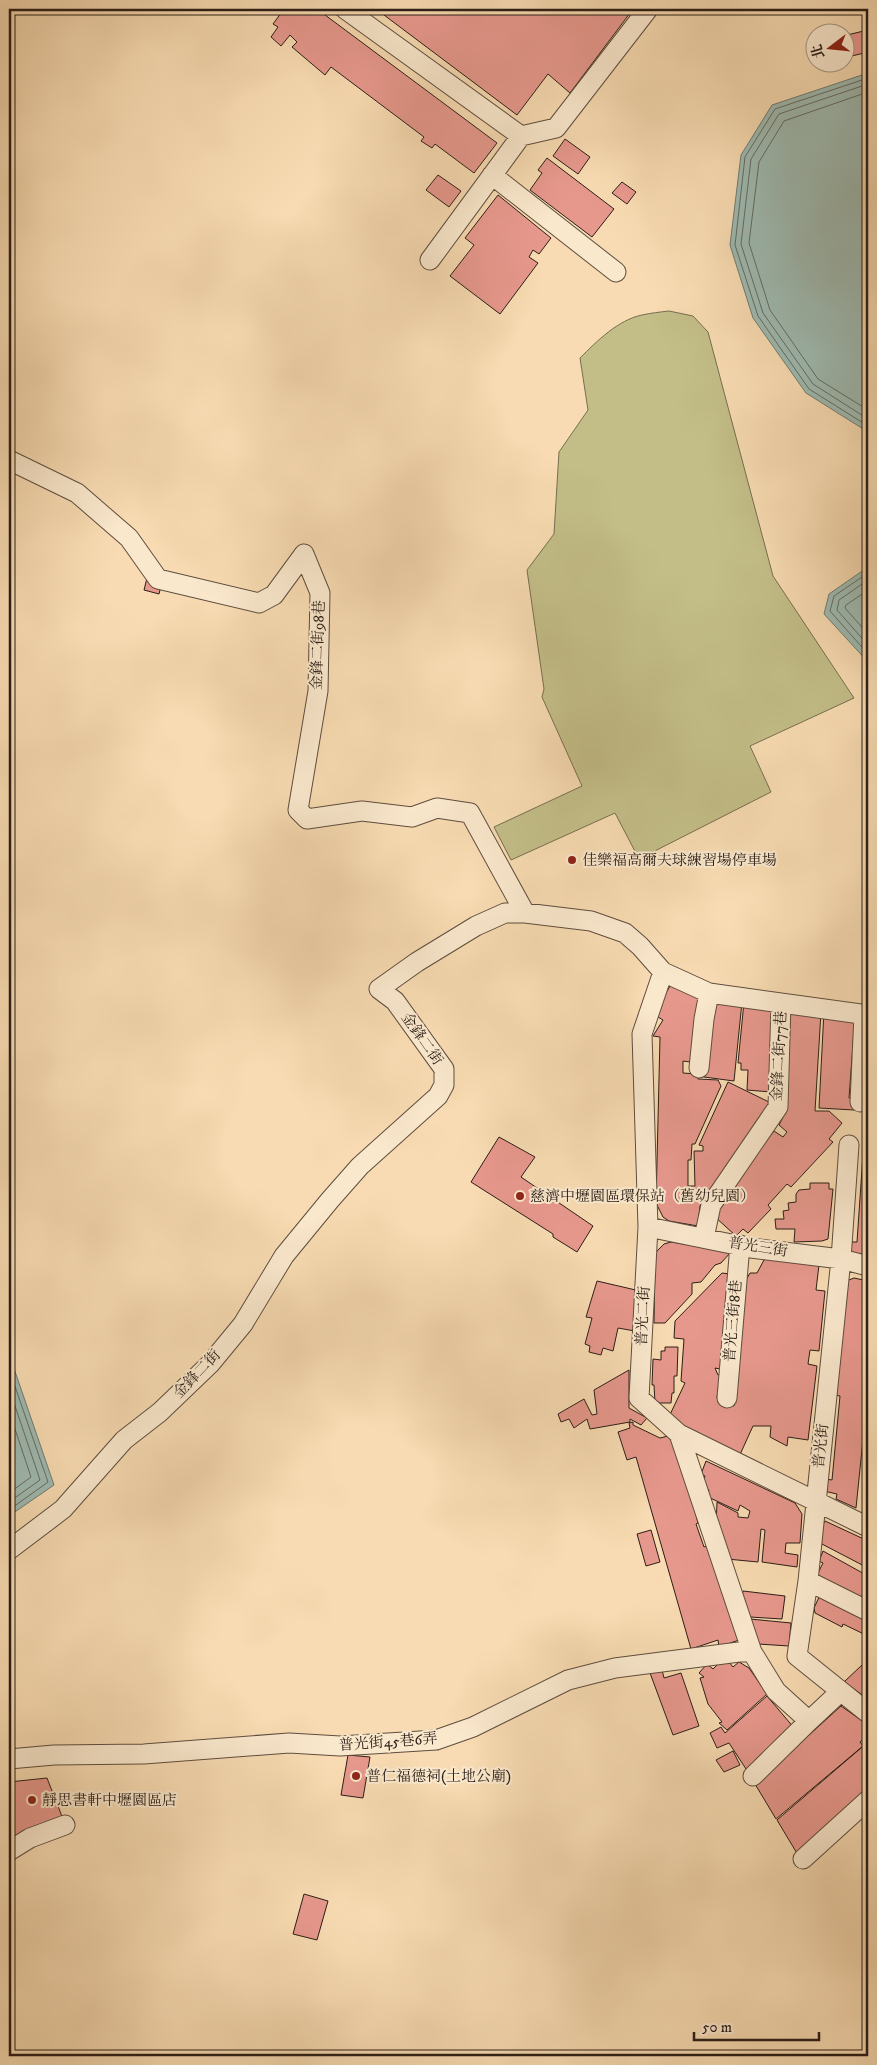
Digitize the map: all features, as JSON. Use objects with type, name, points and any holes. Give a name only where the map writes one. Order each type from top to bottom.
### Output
[{"type":"lane","points":[[345,9],[521,136]]},
{"type":"lane","points":[[430,260],[521,136],[556,128],[648,9]]},
{"type":"lane","points":[[492,175],[616,272]]},
{"type":"lane","name":"金鋒二街98巷","points":[[9,460],[77,493],[129,538],[158,579],[259,603],[274,595],[304,554],[320,593],[318,681],[298,810],[307,819],[362,811],[412,817],[437,808],[470,813],[525,913]]},
{"type":"lane","name":"金鋒二街","points":[[9,1550],[63,1509],[124,1440],[160,1412],[210,1364],[243,1324],[284,1256],[330,1200],[360,1166],[438,1096],[444,1085],[444,1069],[395,1001],[379,989],[417,962],[476,926],[505,913],[525,913],[591,921],[625,933],[640,946],[662,972],[709,993],[866,1015]]},
{"type":"lane","name":"普光二街","points":[[662,972],[642,1034],[648,1227],[639,1398],[679,1434],[868,1527]]},
{"type":"lane","points":[[698,1068],[709,993]]},
{"type":"lane","name":"金鋒二街77巷","points":[[704,1238],[711,1205],[778,1107],[781,1003]]},
{"type":"lane","points":[[860,1102],[866,1015]]},
{"type":"lane","name":"普光街","points":[[849,1145],[841,1259],[808,1581],[797,1656],[868,1713]]},
{"type":"lane","name":"普光三街","points":[[648,1227],[740,1245],[841,1259],[868,1266]]},
{"type":"lane","name":"普光三街8巷","points":[[727,1398],[740,1245]]},
{"type":"lane","points":[[679,1434],[752,1652],[776,1691],[808,1721]]},
{"type":"lane","points":[[808,1581],[868,1611]]},
{"type":"lane","name":"普光街45巷6弄","points":[[9,1759],[54,1755],[144,1754],[289,1743],[340,1746],[436,1740],[473,1726],[568,1680],[615,1668],[739,1652],[752,1652]]},
{"type":"lane","points":[[753,1776],[840,1692]]},
{"type":"lane","points":[[803,1859],[868,1800]]},
{"type":"lane","points":[[9,1851],[30,1838],[65,1825]]},
{"type":"shaded area","points":[[669,311],[693,316],[708,332],[773,576],[854,698],[750,746],[771,792],[639,859],[615,813],[511,860],[494,827],[582,786],[542,697],[544,689],[527,570],[554,534],[559,452],[588,410],[580,358],[601,338],[625,321],[642,315]]},
{"type":"water","points":[[868,73],[868,432],[806,393],[753,318],[730,245],[741,155],[772,105]]},
{"type":"water","points":[[868,567],[868,662],[824,614],[829,594]]},
{"type":"water","points":[[9,1354],[54,1485],[9,1516]]},
{"type":"building","points":[[284,9],[317,9],[497,143],[474,173],[435,144],[432,148],[421,141],[424,137],[331,67],[325,75],[292,47],[297,42],[290,35],[281,46],[271,37],[278,27],[273,24]]},
{"type":"building","points":[[376,9],[633,9],[570,93],[548,74],[517,115]]},
{"type":"building","points":[[868,30],[868,52],[854,56],[854,33]]},
{"type":"building","points":[[565,139],[590,157],[578,174],[553,156]]},
{"type":"building","points":[[547,158],[614,209],[592,237],[530,190],[542,173],[538,170]]},
{"type":"building","points":[[438,175],[461,191],[449,207],[426,190]]},
{"type":"building","points":[[622,182],[636,192],[627,204],[612,193]]},
{"type":"building","points":[[498,195],[551,238],[539,254],[533,250],[529,257],[538,263],[500,314],[450,276],[474,245],[465,238]]},
{"type":"building","points":[[147,578],[162,582],[159,594],[144,590]]},
{"type":"building","points":[[675,978],[701,996],[690,1062],[683,1061],[683,1073],[697,1074],[698,1079],[718,1080],[721,1086],[695,1144],[692,1144],[691,1160],[688,1160],[688,1186],[695,1186],[694,1151],[703,1151],[703,1146],[699,1145],[728,1082],[769,1102],[766,1110],[700,1206],[698,1226],[669,1221],[663,1217],[656,1203],[660,1037],[653,1036],[663,1020],[653,1014]]},
{"type":"building","points":[[716,999],[742,1002],[734,1081],[704,1077]]},
{"type":"building","points":[[744,1002],[775,1009],[771,1092],[747,1090],[748,1070],[741,1070],[741,1063],[738,1063]]},
{"type":"building","points":[[795,1010],[821,1012],[815,1111],[829,1111],[842,1123],[829,1139],[833,1142],[791,1187],[787,1184],[768,1205],[771,1209],[748,1233],[743,1229],[736,1236],[714,1216],[727,1199],[723,1196],[774,1131],[783,1137],[787,1132],[779,1125],[784,1115],[789,1016]]},
{"type":"building","points":[[824,1011],[855,1018],[849,1098],[855,1099],[854,1110],[819,1108]]},
{"type":"building","points":[[865,1125],[868,1125],[868,1255],[848,1253],[848,1242],[857,1242]]},
{"type":"building","name":"慈濟中壢園區環保站（舊幼兒園）","points":[[499,1137],[535,1157],[521,1177],[593,1226],[577,1252],[553,1237],[553,1234],[471,1182]]},
{"type":"building","points":[[810,1183],[829,1183],[829,1189],[833,1189],[828,1239],[794,1242],[795,1229],[776,1229],[775,1219],[784,1219],[783,1211],[789,1210],[788,1203],[796,1202],[796,1194],[799,1190],[810,1189]]},
{"type":"building","points":[[671,1242],[731,1252],[721,1263],[715,1265],[701,1282],[692,1283],[692,1294],[665,1323],[654,1323],[655,1256],[664,1244]]},
{"type":"building","points":[[770,1258],[819,1265],[816,1290],[825,1291],[819,1351],[810,1350],[808,1364],[817,1366],[808,1440],[788,1437],[787,1446],[770,1437],[771,1426],[753,1426],[738,1459],[667,1421],[685,1383],[681,1381],[684,1339],[674,1338],[675,1321],[722,1273],[730,1274],[720,1369],[715,1368],[718,1375],[720,1375],[717,1398],[734,1406],[744,1287],[746,1287],[746,1280],[750,1273],[757,1273],[764,1260]]},
{"type":"building","points":[[854,1278],[868,1281],[868,1411],[866,1410],[856,1508],[836,1499],[837,1494],[824,1491],[826,1479],[832,1480],[840,1396],[834,1395],[844,1282]]},
{"type":"building","points":[[597,1281],[640,1291],[635,1331],[618,1328],[613,1351],[603,1348],[601,1355],[589,1352],[590,1346],[585,1344],[592,1318],[586,1317]]},
{"type":"building","points":[[665,1347],[678,1347],[677,1376],[674,1376],[674,1393],[672,1393],[671,1403],[655,1403],[654,1385],[652,1385],[653,1359],[661,1360],[661,1351],[665,1351]]},
{"type":"building","points":[[629,1370],[629,1408],[647,1418],[641,1425],[630,1419],[630,1422],[590,1429],[587,1419],[574,1428],[569,1419],[561,1422],[558,1414],[584,1399],[592,1415],[597,1414],[594,1390]]},
{"type":"building","points":[[633,1422],[633,1425],[660,1438],[672,1435],[685,1471],[698,1523],[696,1524],[704,1547],[707,1546],[739,1640],[719,1647],[718,1640],[691,1649],[636,1457],[627,1460],[618,1432],[630,1428],[629,1423]]},
{"type":"building","points":[[706,1461],[795,1503],[802,1514],[800,1543],[786,1543],[785,1553],[798,1555],[797,1567],[762,1562],[765,1530],[761,1529],[758,1562],[727,1559],[716,1526],[717,1502],[738,1513],[738,1517],[748,1518],[750,1511],[740,1505],[738,1511],[706,1496],[709,1490],[702,1486],[705,1476],[701,1474]]},
{"type":"building","points":[[825,1521],[868,1541],[868,1568],[820,1543],[821,1528]]},
{"type":"building","points":[[651,1530],[660,1562],[646,1566],[637,1534]]},
{"type":"building","points":[[823,1551],[868,1576],[868,1603],[816,1577],[823,1563],[819,1561]]},
{"type":"building","points":[[743,1591],[785,1596],[782,1619],[750,1617],[742,1597]]},
{"type":"building","points":[[820,1595],[868,1619],[868,1636],[843,1624],[842,1627],[815,1613],[814,1608]]},
{"type":"building","points":[[750,1619],[791,1623],[789,1646],[758,1644]]},
{"type":"building","points":[[720,1662],[729,1662],[733,1667],[739,1662],[749,1668],[767,1694],[727,1730],[719,1723],[722,1722],[708,1704],[700,1678],[704,1677],[699,1673],[707,1664],[713,1669]]},
{"type":"building","points":[[862,1665],[868,1670],[868,1699],[844,1682]]},
{"type":"building","points":[[662,1670],[664,1678],[681,1673],[699,1726],[673,1735],[650,1673]]},
{"type":"building","points":[[767,1696],[795,1729],[748,1772],[729,1743],[717,1748],[710,1733],[721,1727],[725,1733]]},
{"type":"building","points":[[841,1706],[868,1725],[868,1735],[860,1742],[863,1746],[776,1819],[755,1784]]},
{"type":"building","points":[[868,1742],[868,1792],[798,1855],[777,1820]]},
{"type":"building","points":[[733,1751],[740,1765],[724,1772],[716,1760]]},
{"type":"building","name":"普仁福德祠(土地公廟)","points":[[348,1755],[370,1757],[363,1798],[341,1795]]},
{"type":"building","name":"靜思書軒中壢園區店","points":[[47,1778],[63,1819],[9,1841],[9,1782]]},
{"type":"building","points":[[304,1894],[328,1901],[317,1940],[293,1934]]},
{"type":"place","name":"佳樂福高爾夫球練習場停車場","points":[[572,860]]},
{"type":"place","name":"慈濟中壢園區環保站（舊幼兒園）","points":[[520,1196]]},
{"type":"place","name":"普仁福德祠(土地公廟)","points":[[356,1776]]},
{"type":"place","name":"靜思書軒中壢園區店","points":[[32,1800]]}]
